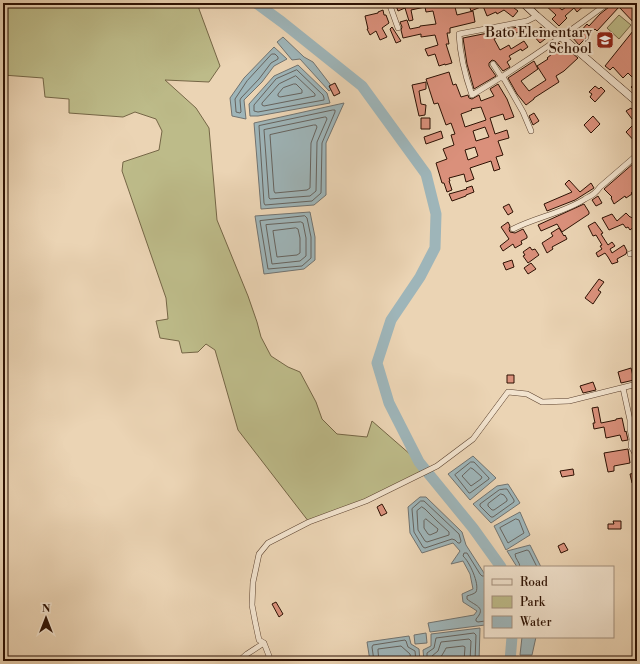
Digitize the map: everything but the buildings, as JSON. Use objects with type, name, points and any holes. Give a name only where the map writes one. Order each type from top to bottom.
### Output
[{"type":"main road","points":[[523,3],[637,102]]},
{"type":"street","points":[[389,3],[398,28]]},
{"type":"street","points":[[537,16],[527,21],[459,34],[464,72],[472,95],[562,37],[608,3]]},
{"type":"street","points":[[493,64],[522,112],[531,131]]},
{"type":"street","points":[[513,229],[578,204],[596,193],[637,155]]},
{"type":"street","points":[[630,254],[637,252]]},
{"type":"street","points":[[271,661],[264,643],[259,640],[252,605],[253,582],[259,554],[268,543],[309,522],[366,500],[437,466],[473,438],[508,392],[527,394],[542,402],[569,401],[637,384]]},
{"type":"street","points":[[623,388],[630,420],[632,439],[631,446],[637,457]]},
{"type":"street","points":[[637,568],[637,604]]},
{"type":"street","points":[[239,661],[264,643]]},
{"type":"green space","points":[[3,3],[199,3],[199,9],[220,66],[209,82],[165,80],[196,108],[209,128],[217,220],[248,296],[261,337],[271,356],[288,367],[300,372],[316,402],[322,419],[337,434],[367,437],[372,421],[424,468],[409,480],[366,500],[309,522],[238,430],[215,350],[206,344],[198,352],[182,353],[179,341],[160,338],[156,321],[168,319],[166,298],[122,171],[123,162],[159,150],[162,131],[156,119],[135,112],[123,117],[69,113],[69,99],[45,97],[43,78],[3,75]]},
{"type":"green space","points":[[619,15],[631,25],[619,39],[607,28]]},
{"type":"water","points":[[283,37],[304,57],[313,62],[333,88],[329,91],[300,59],[292,60],[277,42]]},
{"type":"water","points":[[274,47],[287,59],[274,66],[262,82],[244,100],[246,119],[232,116],[230,98],[244,78]]},
{"type":"water","points":[[298,65],[327,93],[330,103],[258,116],[250,116],[249,104],[274,76]]},
{"type":"water","points":[[344,103],[326,143],[326,195],[314,205],[261,209],[254,123]]},
{"type":"water","points":[[310,212],[315,237],[315,260],[304,269],[264,274],[255,216]]},
{"type":"water","points":[[473,456],[496,478],[470,500],[448,474]]},
{"type":"water","points":[[508,484],[520,503],[491,523],[473,504],[497,486]]},
{"type":"water","points":[[420,497],[426,497],[462,532],[466,545],[484,573],[484,625],[430,632],[428,623],[474,615],[477,611],[463,602],[462,594],[473,589],[470,574],[463,561],[451,564],[460,551],[453,543],[422,553],[410,533],[408,507]]},
{"type":"water","points":[[520,512],[530,535],[506,550],[494,526]]},
{"type":"water","points":[[530,545],[540,566],[516,566],[507,551]]},
{"type":"water","points":[[480,628],[479,661],[424,661],[423,650],[431,646],[431,634]]},
{"type":"water","points":[[426,633],[427,643],[415,644],[414,635]]},
{"type":"water","points":[[409,636],[411,644],[419,649],[420,661],[370,661],[367,642]]},
{"type":"water","points":[[522,638],[536,638],[532,655],[520,655]]},
{"type":"waterway","points":[[256,3],[362,86],[426,174],[436,214],[435,248],[420,277],[391,320],[377,363],[389,403],[419,462],[473,528],[500,566]]},
{"type":"waterway","points":[[510,661],[512,638]]},
{"type":"place","name":"Bato Elementary School","points":[[605,40]]}]
